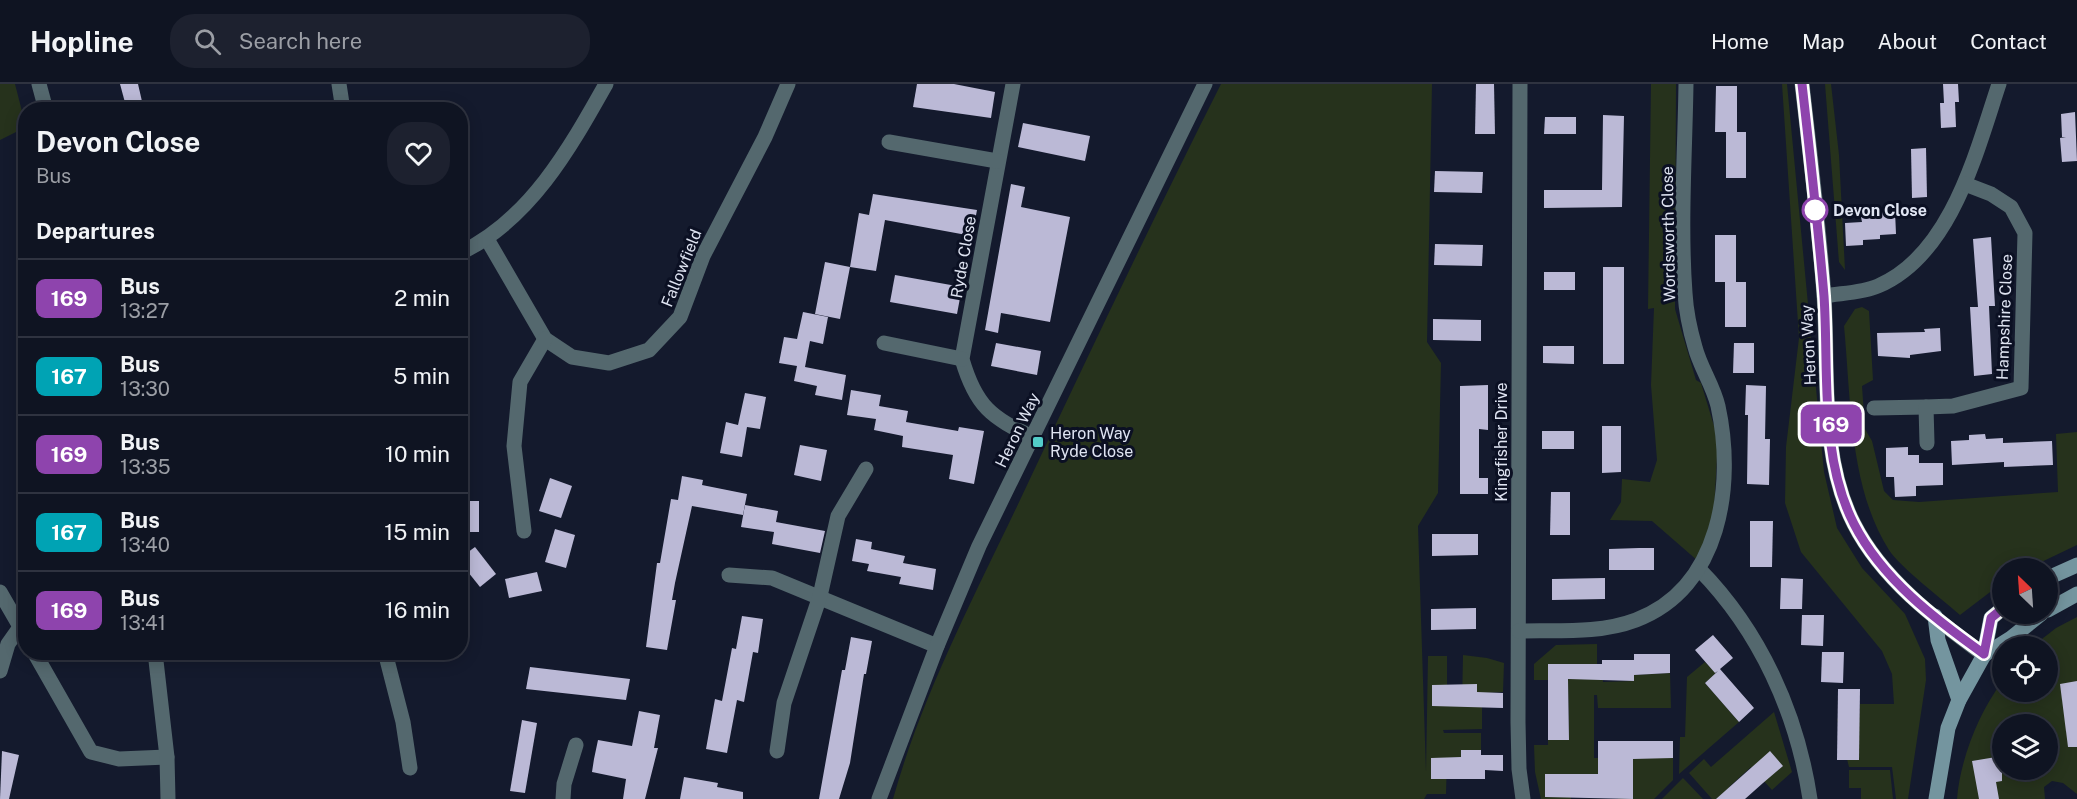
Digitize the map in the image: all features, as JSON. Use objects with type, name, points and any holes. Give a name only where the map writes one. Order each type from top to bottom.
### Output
[{"type":"street","points":[[39,84],[44,102]]},
{"type":"street","points":[[339,84],[342,102]]},
{"type":"street","points":[[468,249],[487,239],[527,202],[567,152],[606,84]]},
{"type":"street","name":"Fallowfield","points":[[487,239],[545,339],[572,357],[609,363],[649,350],[667,334],[680,317],[703,256],[765,137],[788,84]]},
{"type":"street","name":"Ryde Close","points":[[962,359],[1013,84]]},
{"type":"street","name":"Heron Way","points":[[879,799],[937,646],[979,546],[1034,438],[1205,84]]},
{"type":"street","name":"Kingfisher Drive","points":[[1520,84],[1518,746],[1523,799]]},
{"type":"street","name":"Wordsworth Close","points":[[1520,631],[1594,630],[1637,620],[1668,603],[1699,569],[1718,523],[1724,484],[1725,442],[1717,403],[1695,347],[1685,294],[1686,84]]},
{"type":"street","name":"Heron Way","points":[[1802,84],[1824,296],[1831,433],[1838,477],[1853,523],[1878,563],[1935,616],[1984,654]]},
{"type":"street","points":[[1824,296],[1877,287],[1910,267],[1951,213],[1965,184],[1999,84]]},
{"type":"street","points":[[888,142],[997,161]]},
{"type":"street","name":"Hampshire Close","points":[[1926,407],[1953,406],[2021,388],[2025,233],[2011,207],[1990,194],[1965,184]]},
{"type":"street","points":[[524,531],[514,446],[520,382],[545,339]]},
{"type":"street","points":[[884,343],[962,359],[975,397],[1001,422],[1034,438]]},
{"type":"street","points":[[1874,408],[1926,407],[1927,443]]},
{"type":"street","points":[[777,751],[784,703],[820,597],[838,516],[866,469]]},
{"type":"street","points":[[2058,574],[2077,565]]},
{"type":"street","points":[[1699,569],[1740,617],[1780,689],[1803,765],[1810,799]]},
{"type":"street","points":[[729,575],[772,578],[937,646]]},
{"type":"street","points":[[0,592],[18,623]]},
{"type":"street","points":[[2058,604],[2077,594]]},
{"type":"street","points":[[1935,616],[1938,640],[1959,700]]},
{"type":"street","points":[[1936,799],[1948,728],[1959,700],[1984,654],[1992,617]]},
{"type":"street","points":[[1984,654],[2011,638],[2028,624]]},
{"type":"street","points":[[0,671],[8,644],[18,636]]},
{"type":"street","points":[[39,660],[91,752],[118,759],[167,757]]},
{"type":"street","points":[[156,660],[167,757],[168,799]]},
{"type":"street","points":[[387,660],[403,722],[410,768]]},
{"type":"street","points":[[563,799],[564,784],[576,745]]},
{"type":"green space","points":[[0,84],[15,84],[20,102],[18,131],[0,140]]},
{"type":"green space","points":[[1221,84],[1432,84],[1427,342],[1441,363],[1438,493],[1418,526],[1426,772],[1428,656],[1447,656],[1447,706],[1462,706],[1463,655],[1504,663],[1503,692],[1482,693],[1482,729],[1443,730],[1444,733],[1481,733],[1481,750],[1462,750],[1461,757],[1447,758],[1446,794],[1427,794],[1424,799],[893,799],[919,722],[950,647],[1119,291]]},
{"type":"green space","points":[[1651,84],[1676,84],[1675,309],[1696,380],[1701,383],[1718,439],[1714,511],[1698,561],[1652,521],[1610,520],[1621,502],[1622,479],[1650,482],[1657,460],[1651,385],[1654,308],[1648,309]]},
{"type":"green space","points":[[1782,84],[1787,84],[1824,472],[1837,528],[1862,568],[1905,614],[1925,659],[1926,680],[1908,799],[1896,799],[1892,767],[1849,767],[1837,719],[1859,719],[1860,704],[1894,704],[1892,674],[1882,651],[1801,552],[1785,503],[1786,447],[1799,338]]},
{"type":"green space","points":[[1825,84],[1831,84],[1839,155],[1845,270],[1839,262]]},
{"type":"green space","points":[[1862,307],[1869,311],[1873,380],[1862,386],[1865,429],[1872,441],[1884,491],[1893,500],[1919,502],[2058,492],[2056,434],[2077,432],[2077,545],[2050,558],[1992,558],[1992,591],[1960,615],[1894,557],[1876,525],[1866,499],[1854,442],[1844,326],[1855,309]]},
{"type":"green space","points":[[2077,617],[2077,794],[2063,783],[2052,781],[2044,787],[2045,799],[1957,799],[1966,753],[1978,722],[1992,697],[1992,702],[2058,702],[2058,636],[2046,636]]},
{"type":"green space","points":[[1597,644],[1597,670],[1602,670],[1603,682],[1634,681],[1634,675],[1670,673],[1671,708],[1598,708],[1597,695],[1594,695],[1594,758],[1673,758],[1673,780],[1654,799],[1618,799],[1618,784],[1587,784],[1587,774],[1572,774],[1571,799],[1541,799],[1535,772],[1534,745],[1548,745],[1548,740],[1569,740],[1568,680],[1534,680],[1534,664],[1556,645]]},
{"type":"green space","points":[[1705,662],[1716,673],[1705,683],[1739,722],[1679,774],[1680,737],[1685,737],[1687,677]]},
{"type":"green space","points":[[1774,712],[1792,772],[1772,790],[1751,767],[1729,787],[1740,799],[1712,799],[1689,773],[1704,759],[1711,767]]},
{"type":"green space","points":[[1849,770],[1890,770],[1893,799],[1861,799],[1861,788],[1849,788]]},
{"type":"green space","points":[[1683,778],[1703,799],[1662,799]]},
{"type":"building","points":[[120,84],[138,84],[142,102],[125,102]]},
{"type":"building","points":[[917,84],[954,84],[995,92],[991,118],[913,107]]},
{"type":"building","points":[[1476,84],[1494,84],[1495,134],[1475,134]]},
{"type":"building","points":[[1943,84],[1958,84],[1959,102],[1955,102],[1956,127],[1941,128],[1940,103],[1944,103]]},
{"type":"building","points":[[1716,86],[1737,86],[1737,132],[1746,132],[1746,178],[1726,178],[1726,132],[1715,132]]},
{"type":"building","points":[[2075,112],[2077,161],[2062,162],[2060,138],[2066,137],[2062,137],[2061,114]]},
{"type":"building","points":[[1603,115],[1624,116],[1622,207],[1544,208],[1544,190],[1602,190]]},
{"type":"building","points":[[1545,117],[1576,117],[1576,134],[1544,134]]},
{"type":"building","points":[[1023,123],[1090,136],[1085,161],[1018,147]]},
{"type":"building","points":[[1926,148],[1927,197],[1912,198],[1911,149]]},
{"type":"building","points":[[1435,171],[1483,172],[1482,193],[1434,192]]},
{"type":"building","points":[[1011,184],[1025,187],[1021,207],[1070,217],[1050,322],[1001,313],[998,333],[985,330]]},
{"type":"building","points":[[873,194],[977,210],[972,236],[885,220],[876,271],[850,267],[859,213],[869,215]]},
{"type":"building","points":[[1895,211],[1896,234],[1880,235],[1880,239],[1863,240],[1863,245],[1846,246],[1845,223],[1862,222],[1861,217],[1878,216],[1878,212]]},
{"type":"building","points":[[1715,235],[1736,235],[1736,282],[1746,282],[1746,327],[1725,327],[1725,282],[1715,282]]},
{"type":"building","points":[[1991,237],[1995,306],[1989,306],[1992,374],[1974,376],[1970,307],[1978,307],[1973,239]]},
{"type":"building","points":[[1435,244],[1483,245],[1482,266],[1434,265]]},
{"type":"building","points":[[825,262],[850,267],[840,319],[815,314]]},
{"type":"building","points":[[1603,267],[1624,267],[1624,364],[1603,364]]},
{"type":"building","points":[[1544,272],[1575,272],[1575,290],[1544,290]]},
{"type":"building","points":[[895,275],[962,287],[957,314],[890,302]]},
{"type":"building","points":[[803,312],[828,317],[823,344],[810,341],[805,367],[846,375],[842,400],[815,395],[817,386],[794,381],[797,366],[779,363],[784,337],[797,339]]},
{"type":"building","points":[[1433,319],[1481,320],[1481,341],[1433,340]]},
{"type":"building","points":[[1940,328],[1941,351],[1910,355],[1910,358],[1878,356],[1877,333],[1925,332],[1924,329]]},
{"type":"building","points":[[996,343],[1041,351],[1037,375],[991,366]]},
{"type":"building","points":[[1734,343],[1754,343],[1754,373],[1733,373]]},
{"type":"building","points":[[1543,346],[1574,346],[1574,364],[1543,363]]},
{"type":"building","points":[[1488,385],[1488,430],[1479,429],[1479,478],[1488,478],[1488,494],[1460,494],[1460,386]]},
{"type":"building","points":[[1746,385],[1766,386],[1765,439],[1770,439],[1769,485],[1747,484]]},
{"type":"building","points":[[851,390],[881,395],[879,406],[908,411],[906,422],[958,431],[959,427],[984,431],[974,484],[949,479],[953,455],[902,447],[903,436],[874,430],[876,419],[847,415]]},
{"type":"building","points":[[745,393],[766,397],[760,429],[747,427],[742,457],[720,453],[726,422],[738,425]]},
{"type":"building","points":[[1602,426],[1621,426],[1621,472],[1602,473]]},
{"type":"building","points":[[1542,431],[1574,431],[1574,449],[1542,449]]},
{"type":"building","points":[[1985,434],[1986,439],[2003,438],[2003,443],[2052,441],[2053,465],[2004,467],[2004,462],[1952,465],[1951,441],[1969,440],[1969,435]]},
{"type":"building","points":[[800,445],[827,450],[821,481],[794,475]]},
{"type":"building","points":[[1908,447],[1908,455],[1919,455],[1919,463],[1943,463],[1943,485],[1916,486],[1916,496],[1895,497],[1894,477],[1886,477],[1886,448]]},
{"type":"building","points":[[682,476],[703,480],[702,485],[747,494],[743,515],[692,506],[672,600],[676,600],[667,650],[646,647],[657,563],[660,563],[671,499],[678,500]]},
{"type":"building","points":[[550,478],[572,486],[561,518],[539,511]]},
{"type":"building","points":[[1551,492],[1570,492],[1570,535],[1550,535]]},
{"type":"building","points":[[468,501],[479,501],[479,532],[468,532]]},
{"type":"building","points":[[745,505],[778,511],[776,522],[825,531],[820,553],[772,544],[774,532],[741,527]]},
{"type":"building","points":[[1750,521],[1773,521],[1772,567],[1750,567]]},
{"type":"building","points":[[555,529],[575,535],[566,568],[545,562]]},
{"type":"building","points":[[1432,534],[1478,534],[1478,555],[1432,556]]},
{"type":"building","points":[[856,539],[872,542],[871,549],[905,556],[903,563],[936,569],[933,590],[899,584],[901,577],[867,571],[869,564],[852,561]]},
{"type":"building","points":[[475,547],[496,574],[480,587],[468,572],[468,552]]},
{"type":"building","points":[[1654,548],[1654,570],[1609,570],[1609,549]]},
{"type":"building","points":[[537,572],[542,591],[509,598],[505,579]]},
{"type":"building","points":[[1605,578],[1605,599],[1552,600],[1552,579]]},
{"type":"building","points":[[1781,578],[1803,579],[1802,609],[1780,609]]},
{"type":"building","points":[[1476,608],[1476,629],[1431,630],[1431,609]]},
{"type":"building","points":[[1802,615],[1824,615],[1823,646],[1801,645]]},
{"type":"building","points":[[742,616],[763,619],[758,653],[753,652],[744,702],[737,700],[727,753],[706,749],[715,699],[722,701],[732,648],[736,649]]},
{"type":"building","points":[[1713,635],[1733,658],[1720,669],[1754,708],[1739,722],[1705,683],[1718,671],[1715,673],[1695,650]]},
{"type":"building","points":[[851,637],[872,641],[866,674],[864,674],[850,763],[839,799],[819,799],[842,670],[845,670]]},
{"type":"building","points":[[1822,652],[1844,652],[1843,683],[1821,682]]},
{"type":"building","points":[[1634,654],[1670,654],[1670,673],[1634,675],[1634,681],[1568,679],[1569,740],[1548,740],[1548,664],[1602,664],[1602,660],[1634,660]]},
{"type":"building","points":[[530,667],[630,679],[626,700],[526,689]]},
{"type":"building","points":[[2077,681],[2077,747],[2068,747],[2060,684]]},
{"type":"building","points":[[1477,684],[1477,692],[1503,693],[1503,708],[1432,706],[1432,685]]},
{"type":"building","points":[[1838,689],[1860,689],[1859,760],[1837,760]]},
{"type":"building","points":[[639,711],[660,715],[654,748],[658,748],[645,799],[623,799],[626,779],[592,772],[594,759],[598,740],[632,746]]},
{"type":"building","points":[[522,720],[537,723],[525,793],[510,791]]},
{"type":"building","points":[[1598,741],[1673,741],[1673,758],[1633,759],[1633,799],[1545,797],[1545,774],[1598,774]]},
{"type":"building","points":[[1461,750],[1481,750],[1481,755],[1503,755],[1503,771],[1485,770],[1485,779],[1431,779],[1431,758],[1461,757]]},
{"type":"building","points":[[2,751],[19,755],[9,799],[0,799]]},
{"type":"building","points":[[1770,751],[1783,766],[1745,799],[1716,799]]},
{"type":"building","points":[[1992,758],[1992,780],[2002,780],[1996,782],[1999,799],[1979,799],[1972,761]]},
{"type":"building","points":[[684,777],[718,783],[717,787],[743,792],[743,799],[680,799]]},
{"type":"bus line","name":"169","points":[[1802,84],[1824,296],[1831,433],[1838,477],[1853,523],[1878,563],[1915,600],[1963,640],[1984,654],[1992,617]]},
{"type":"place","name":"Devon Close","points":[[1815,210]]},
{"type":"place","name":"Heron Way Ryde Close","points":[[1038,442]]}]
